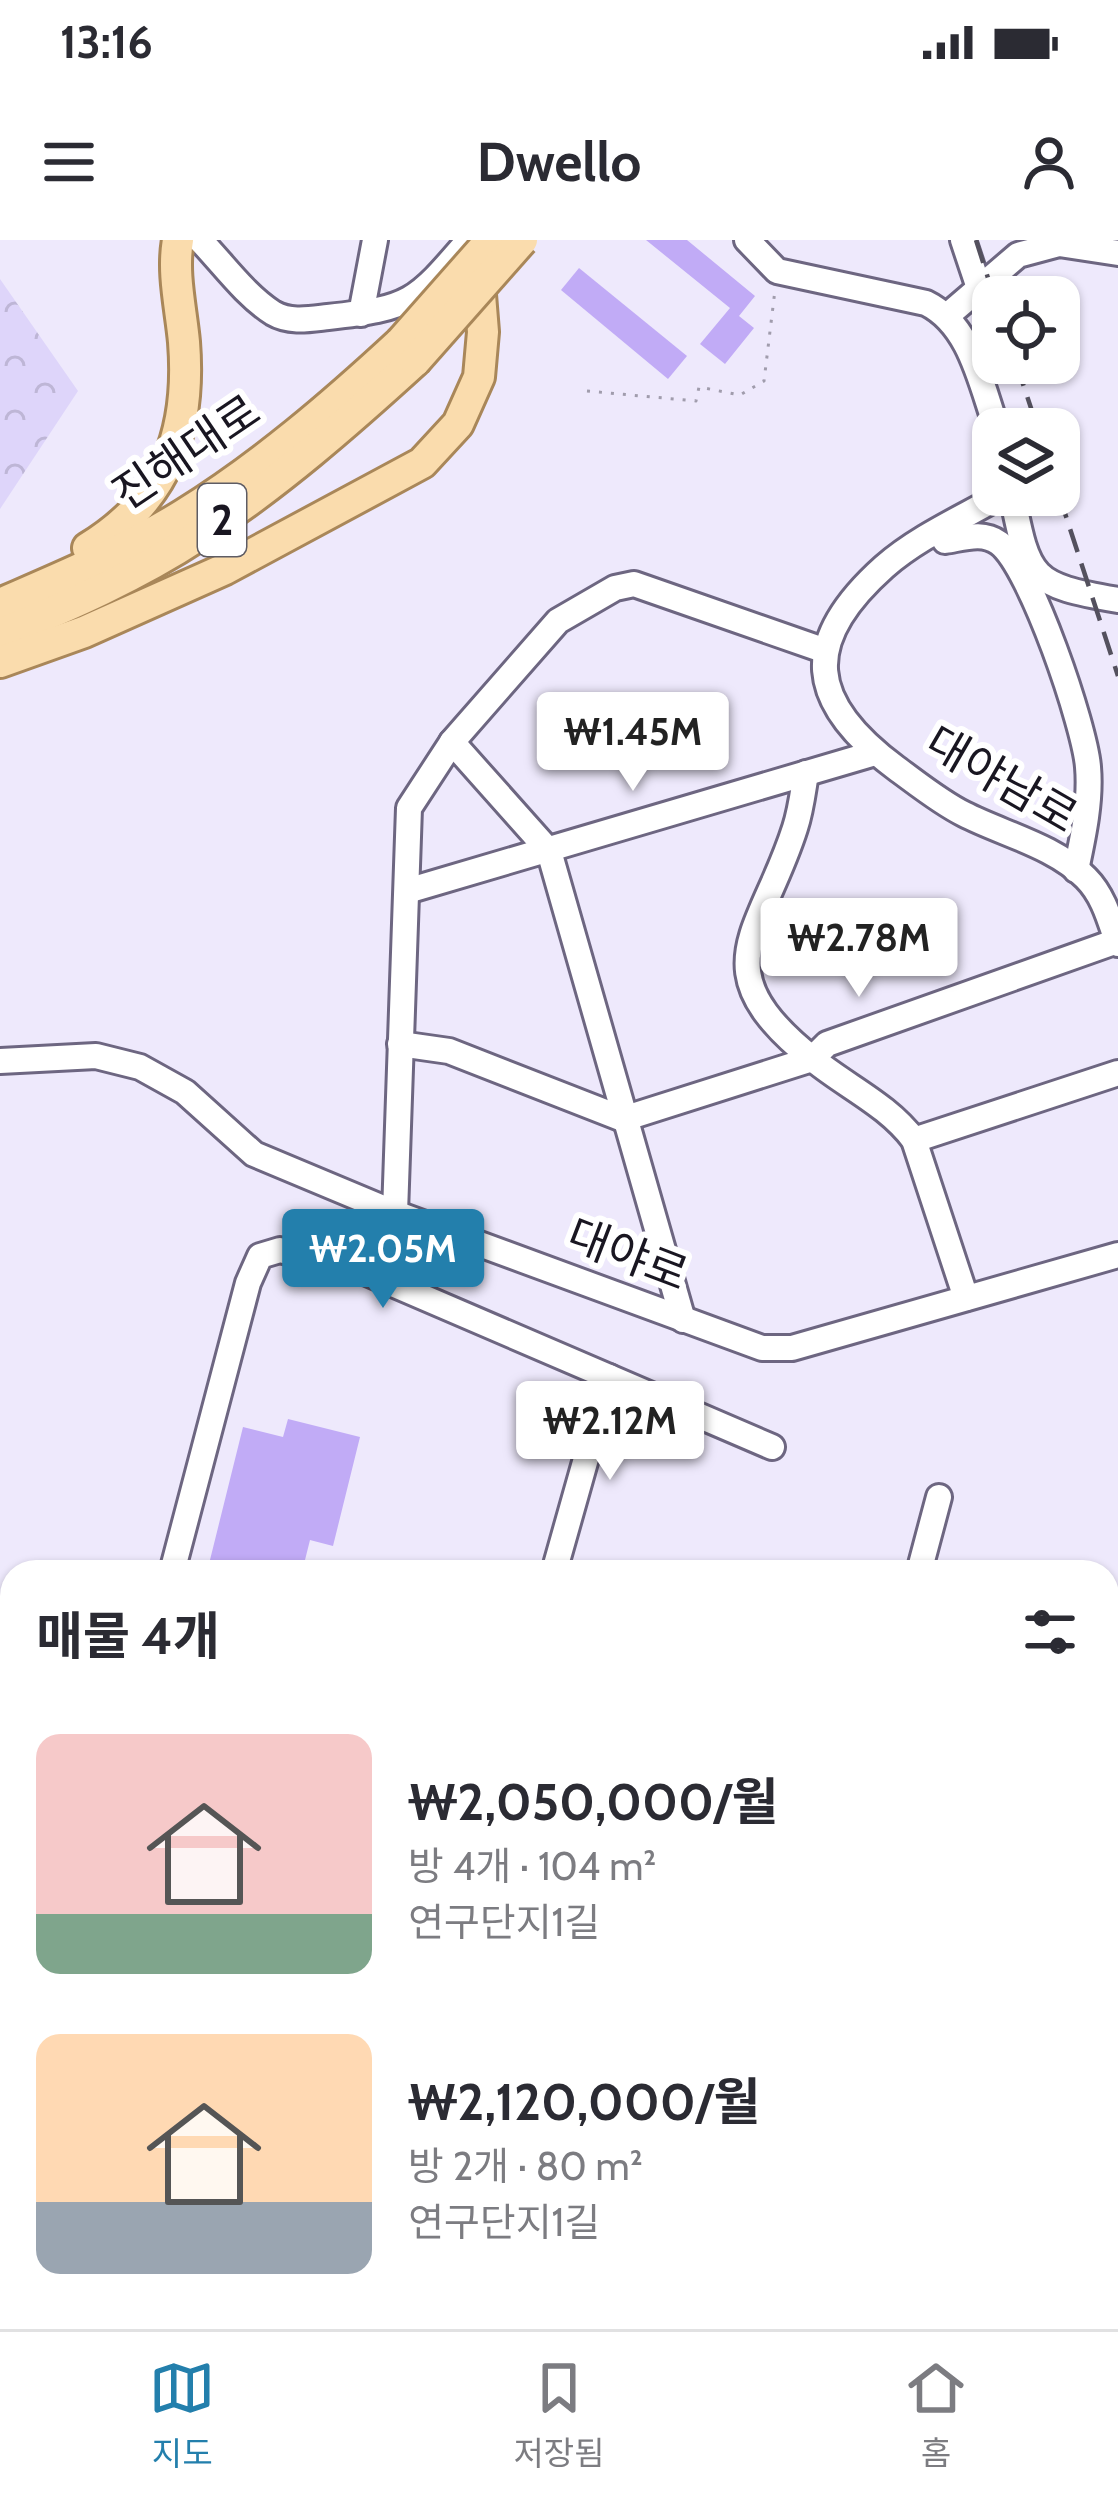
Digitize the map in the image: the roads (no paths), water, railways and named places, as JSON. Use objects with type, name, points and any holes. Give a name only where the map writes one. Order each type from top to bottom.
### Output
[{"type":"main road","points":[[0,602],[108,536],[170,463],[185,394],[178,240]]},
{"type":"main road","points":[[0,662],[85,632],[225,569],[408,472],[434,452],[467,409],[479,377],[483,332],[472,240]]},
{"type":"main road","name":"2","points":[[408,352],[490,240]]},
{"type":"main road","name":"2","points":[[408,352],[522,240]]},
{"type":"main road","name":"진해대로","points":[[0,602],[101,560],[182,516],[408,352]]},
{"type":"main road","name":"진해대로","points":[[0,634],[113,584],[196,538],[255,496],[408,352]]},
{"type":"street","points":[[200,240],[274,314],[298,320],[390,310],[419,294],[472,240]]},
{"type":"street","points":[[361,314],[375,240]]},
{"type":"street","points":[[963,240],[975,276]]},
{"type":"street","points":[[993,276],[1018,255],[1059,244],[1118,253]]},
{"type":"street","points":[[760,251],[926,303],[948,315],[964,341],[989,408]]},
{"type":"street","points":[[948,315],[972,294]]},
{"type":"street","points":[[395,1213],[409,808],[452,742],[558,622],[615,588],[634,584],[826,651],[842,615],[887,564],[972,513]]},
{"type":"street","points":[[1016,516],[1023,554],[1037,574],[1066,591],[1118,600]]},
{"type":"street","points":[[945,541],[982,535],[1001,544],[1023,574],[1054,645],[1088,766],[1076,870]]},
{"type":"street","name":"대야남로","points":[[826,651],[827,694],[841,718],[875,753],[959,812],[1076,870],[1098,893],[1118,942]]},
{"type":"street","points":[[452,742],[550,851],[683,1320]]},
{"type":"street","points":[[407,891],[875,753]]},
{"type":"street","points":[[806,773],[796,826],[745,950],[749,980],[761,1008],[812,1059],[900,1121],[914,1140],[966,1298]]},
{"type":"street","points":[[400,1044],[449,1051],[623,1119],[812,1059],[827,1044],[1118,942]]},
{"type":"street","name":"대야로","points":[[0,1061],[96,1056],[140,1066],[184,1093],[254,1154],[395,1213],[745,1343],[782,1349],[1118,1255]]},
{"type":"street","points":[[914,1140],[1118,1073]]},
{"type":"street","points":[[175,1560],[248,1283],[260,1256],[280,1250],[368,1273],[772,1447]]},
{"type":"street","points":[[557,1560],[610,1377]]},
{"type":"street","points":[[922,1560],[939,1497]]},
{"type":"railway","points":[[976,240],[987,276]]},
{"type":"railway","points":[[1023,384],[1031,408]]},
{"type":"railway","points":[[1066,516],[1118,676]]}]
